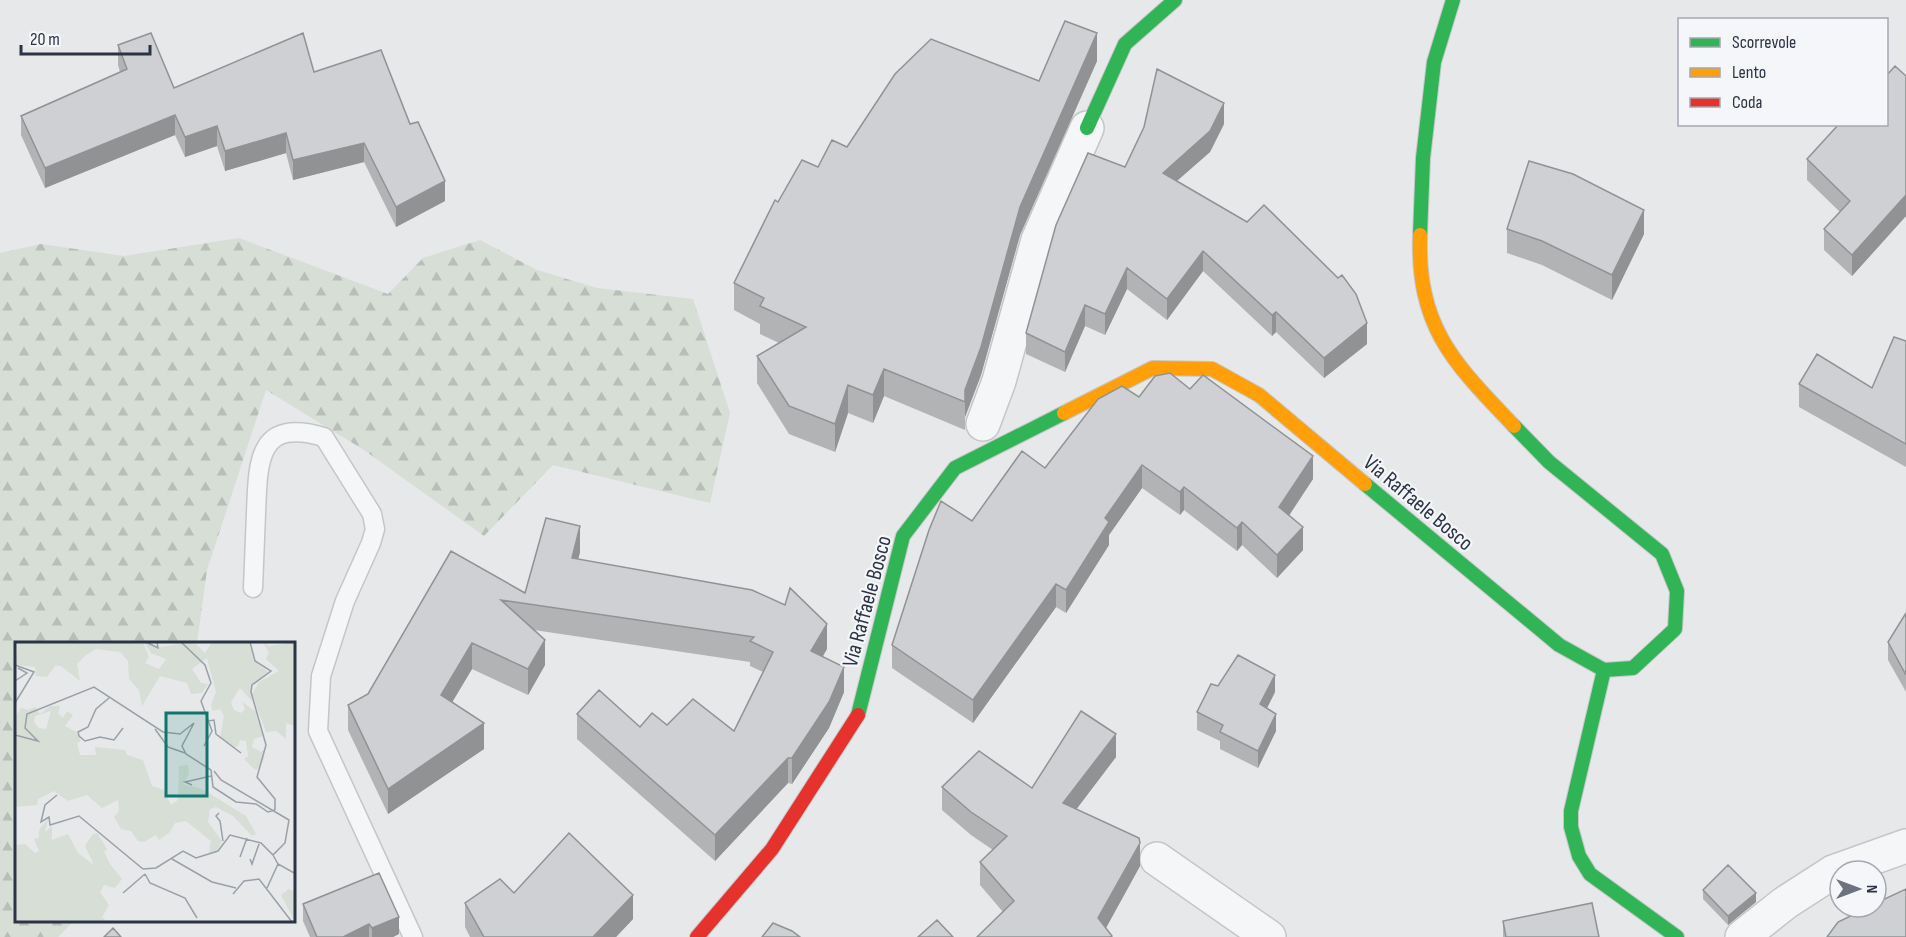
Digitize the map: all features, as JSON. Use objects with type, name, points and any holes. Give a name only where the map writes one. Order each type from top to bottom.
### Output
[{"type":"street","points":[[983,424],[999,381],[1038,240],[1087,128],[1125,45],[1175,0]]},
{"type":"street","points":[[1453,0],[1434,62],[1423,158],[1419,266],[1432,324],[1460,368],[1549,462],[1662,554],[1677,591],[1675,629],[1633,668],[1604,670],[1571,811],[1571,827],[1576,846],[1590,874],[1677,937]]},
{"type":"street","name":"Via Raffaele Bosco","points":[[697,937],[772,849],[856,721],[903,536],[955,468],[1153,368],[1212,369],[1259,395],[1559,645],[1604,670]]},
{"type":"street","points":[[1742,937],[1785,903],[1833,872],[1906,846]]},
{"type":"street","points":[[1157,859],[1269,937]]},
{"type":"lane","points":[[253,588],[257,481],[262,450],[273,439],[288,433],[302,431],[324,437],[372,514],[375,529],[345,602],[321,676],[318,731],[413,937]]},
{"type":"green space","points":[[239,238],[388,294],[423,258],[480,240],[537,270],[597,288],[693,299],[730,413],[710,503],[553,465],[484,536],[364,450],[266,390],[207,570],[197,642],[15,642],[15,922],[73,922],[58,937],[0,937],[0,253],[41,244],[124,256]]},
{"type":"building","points":[[1065,21],[1097,33],[1020,207],[981,347],[965,390],[965,402],[884,369],[873,395],[848,385],[835,424],[789,406],[757,356],[806,327],[760,306],[764,298],[734,283],[775,200],[778,202],[802,160],[818,167],[832,140],[847,147],[895,74],[931,39],[1039,81]]},
{"type":"building","points":[[151,33],[174,88],[303,33],[314,72],[381,50],[410,124],[418,122],[445,181],[396,207],[364,143],[293,160],[286,133],[225,151],[217,126],[185,137],[175,115],[45,168],[21,116],[127,69],[118,45]]},
{"type":"building","points":[[1895,66],[1906,76],[1906,195],[1852,255],[1824,229],[1850,201],[1807,159],[1837,126],[1888,126],[1888,74]]},
{"type":"building","points":[[1157,69],[1224,103],[1210,131],[1163,173],[1247,222],[1264,205],[1338,278],[1342,275],[1356,294],[1367,323],[1324,358],[1276,312],[1272,315],[1203,251],[1167,299],[1127,268],[1105,314],[1085,305],[1065,352],[1026,333],[1056,225],[1088,153],[1125,167],[1144,127]]},
{"type":"building","points":[[1529,161],[1573,174],[1644,210],[1612,275],[1542,241],[1507,229]]},
{"type":"building","points":[[1894,337],[1906,341],[1906,444],[1799,384],[1817,354],[1872,388]]},
{"type":"building","points":[[1170,373],[1190,389],[1203,375],[1313,456],[1279,507],[1303,527],[1277,555],[1242,522],[1237,528],[1184,487],[1180,492],[1142,465],[1105,518],[1109,522],[1066,590],[1056,584],[973,700],[892,645],[929,530],[941,501],[972,521],[1022,451],[1045,468],[1098,399],[1122,386],[1139,397],[1155,376]]},
{"type":"building","points":[[546,518],[580,526],[572,558],[752,590],[785,605],[790,588],[827,624],[811,651],[844,667],[829,702],[792,758],[788,758],[715,835],[577,714],[599,690],[640,727],[652,713],[667,725],[693,699],[734,731],[773,652],[750,641],[754,637],[501,600],[545,640],[528,669],[472,643],[441,695],[484,723],[388,789],[348,705],[368,694],[451,551],[525,593]]},
{"type":"building","points":[[1906,613],[1906,675],[1888,642]]},
{"type":"building","points":[[1238,655],[1275,675],[1260,704],[1276,714],[1258,751],[1220,732],[1223,725],[1197,712],[1211,684],[1218,686]]},
{"type":"building","points":[[1081,711],[1116,734],[1063,803],[1139,838],[1140,843],[1098,918],[1112,936],[977,937],[1014,901],[980,862],[1007,836],[971,812],[942,787],[979,751],[1032,788]]},
{"type":"building","points":[[569,833],[633,895],[593,937],[484,937],[465,903],[500,879],[514,893]]},
{"type":"building","points":[[1728,865],[1756,893],[1728,916],[1703,890]]},
{"type":"building","points":[[379,873],[399,917],[372,928],[369,924],[343,937],[317,937],[303,904]]},
{"type":"building","points":[[1906,889],[1906,937],[1827,937],[1838,922],[1844,919],[1888,919],[1888,897]]},
{"type":"building","points":[[1592,903],[1599,937],[1506,937],[1503,921]]},
{"type":"building","points":[[937,920],[953,937],[918,937]]},
{"type":"building","points":[[773,923],[792,931],[800,937],[762,937]]},
{"type":"building","points":[[113,928],[121,937],[104,937]]},
{"type":"traffic: fast","points":[[1087,128],[1125,44],[1175,0]]},
{"type":"traffic: fast","points":[[1420,235],[1423,158],[1434,62],[1453,0]]},
{"type":"traffic: fast","points":[[858,715],[903,536],[955,468],[1064,413]]},
{"type":"traffic: fast","points":[[1365,484],[1559,645],[1604,670],[1633,668],[1675,629],[1677,591],[1662,554],[1549,462],[1514,426]]},
{"type":"traffic: fast","points":[[1604,670],[1571,811],[1571,827],[1579,856],[1590,874],[1677,937]]},
{"type":"traffic: slow","points":[[1420,235],[1425,295],[1443,342],[1474,383],[1514,426]]},
{"type":"traffic: slow","points":[[1064,413],[1153,368],[1212,369],[1259,395],[1365,484]]},
{"type":"traffic: jam","points":[[697,937],[772,849],[858,715]]}]
